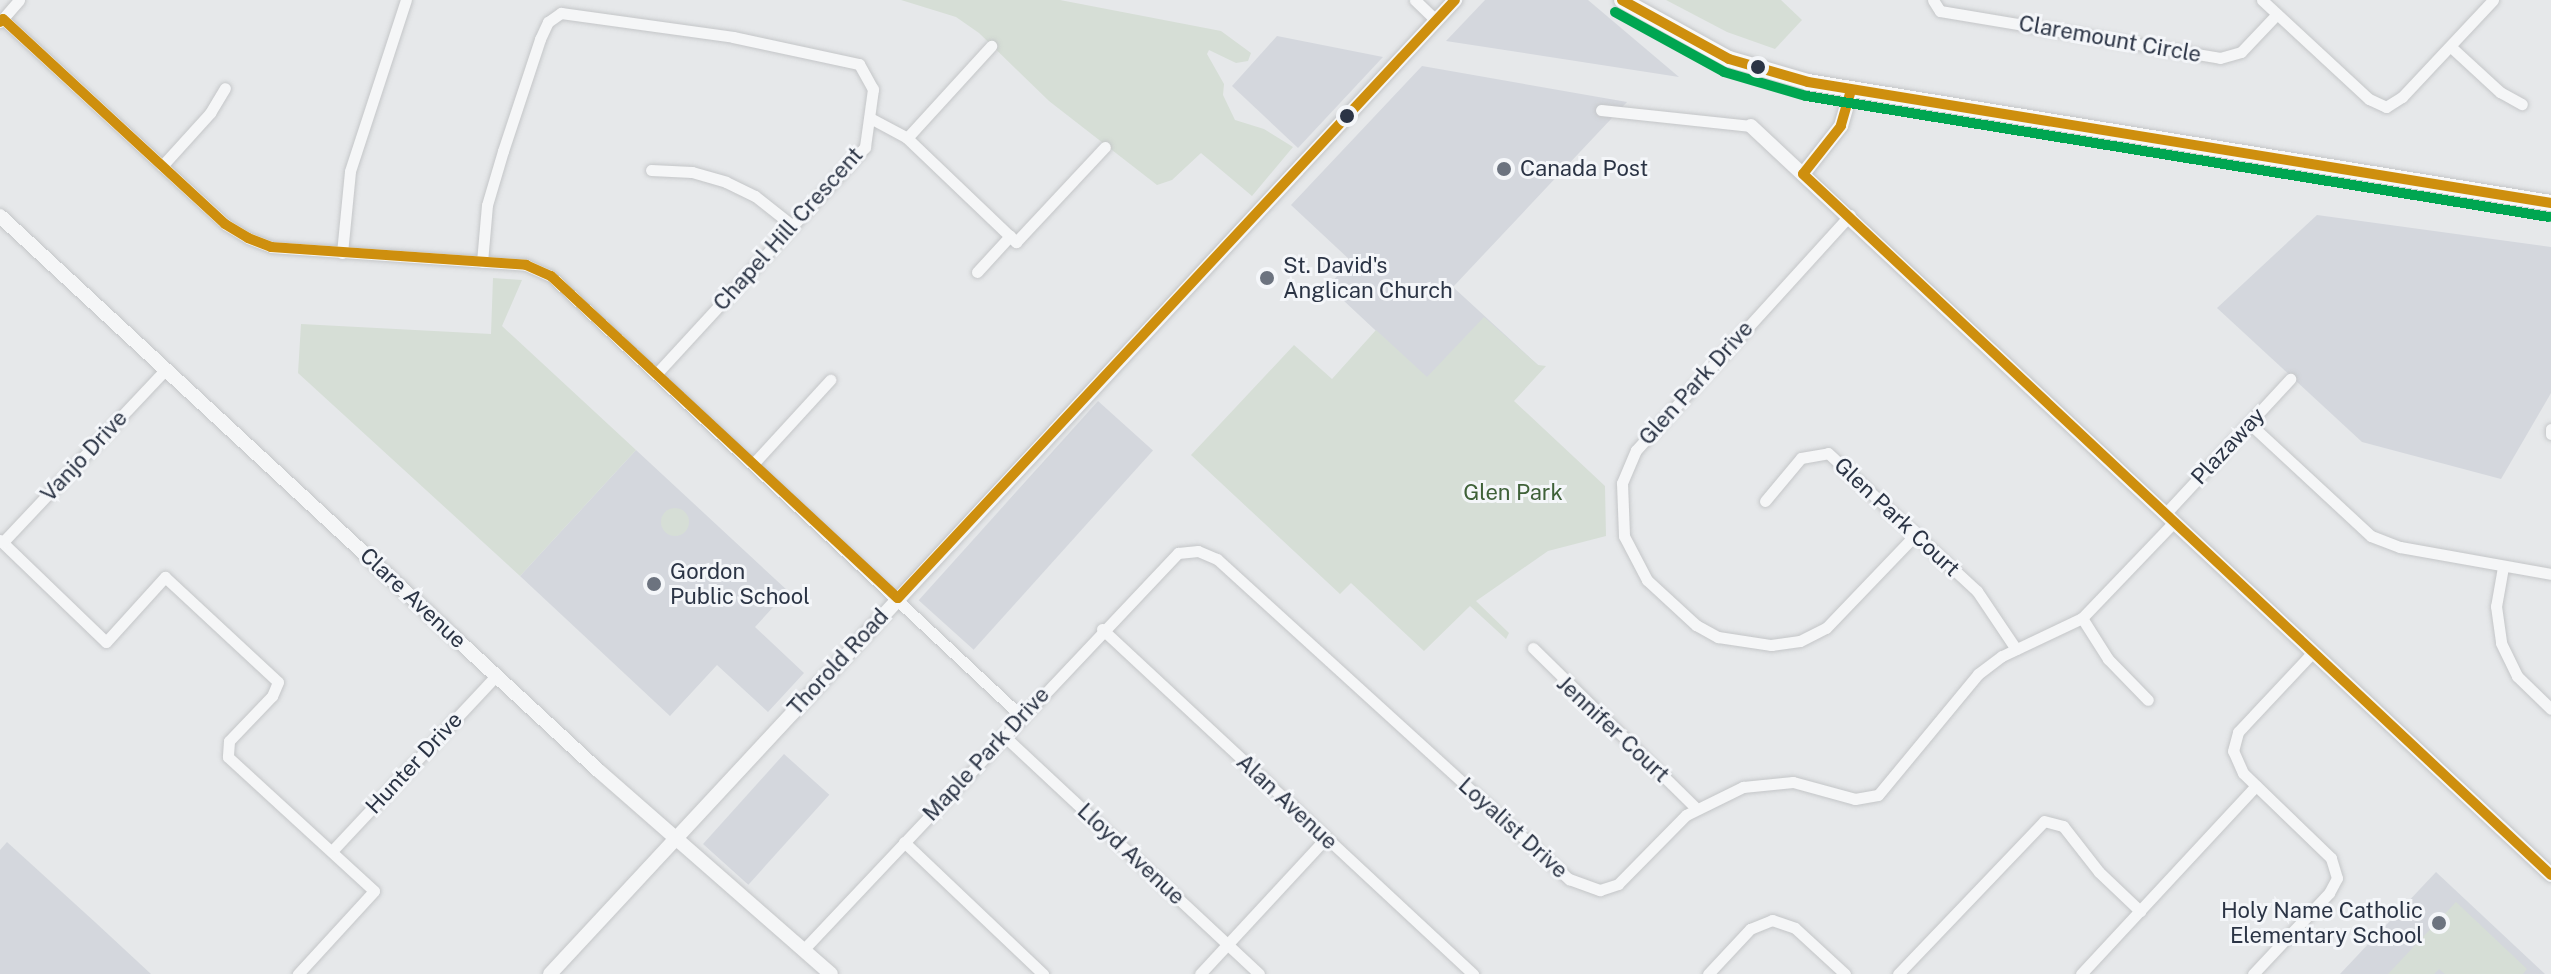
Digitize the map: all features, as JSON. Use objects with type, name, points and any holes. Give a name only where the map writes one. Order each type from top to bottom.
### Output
[{"type":"main road","points":[[1622,0],[1729,59],[1851,90],[2551,203]]},
{"type":"street","points":[[19,0],[2,20],[225,224],[248,238],[271,247],[526,265],[551,276],[658,372],[1021,716]]},
{"type":"street","points":[[342,253],[350,171],[406,0]]},
{"type":"street","points":[[1415,0],[1436,20]]},
{"type":"street","name":"Thorold Road","points":[[550,974],[1455,0]]},
{"type":"street","name":"Claremount Circle","points":[[1933,0],[1940,11],[2220,58],[2241,52],[2277,14]]},
{"type":"street","points":[[2262,0],[2380,107],[2394,105],[2451,47],[2487,2]]},
{"type":"street","name":"Chapel Hill Crescent","points":[[482,262],[487,205],[503,151],[540,39],[548,22],[561,13],[845,57],[869,76],[872,119],[858,157],[658,372]]},
{"type":"street","points":[[907,138],[991,46]]},
{"type":"street","points":[[2451,47],[2500,92],[2522,104]]},
{"type":"street","points":[[162,166],[210,113],[225,88]]},
{"type":"street","points":[[1803,174],[1841,126],[1851,90]]},
{"type":"street","points":[[1601,110],[1751,126],[1850,215],[2551,875]]},
{"type":"street","points":[[872,119],[907,138],[1016,242],[1105,147]]},
{"type":"street","points":[[651,170],[692,172],[726,182],[755,196],[793,226]]},
{"type":"street","name":"Glen Park Drive","points":[[1850,215],[1636,450],[1622,483],[1622,528],[1638,569],[1696,625],[1718,637],[1771,645],[1800,641],[1826,628],[1916,534]]},
{"type":"street","name":"Clare Avenue","points":[[0,216],[496,676],[831,974]]},
{"type":"street","points":[[977,272],[1010,236]]},
{"type":"street","name":"Vanjo Drive","points":[[1,541],[166,369]]},
{"type":"street","name":"Plazaway","points":[[2170,517],[2290,379]]},
{"type":"street","points":[[754,463],[830,380]]},
{"type":"street","points":[[2250,424],[2371,536],[2503,567],[2551,574]]},
{"type":"street","name":"Glen Park Court","points":[[1765,501],[1801,458],[1824,452],[1985,600],[2016,649]]},
{"type":"street","name":"Loyalist Drive","points":[[1168,559],[1192,550],[1217,559],[1580,886],[1600,890],[1618,884],[1696,808],[1719,795],[1768,783],[1818,786],[1855,799],[1874,797],[1957,695],[2016,649],[2082,618],[2170,517]]},
{"type":"street","points":[[1,541],[106,642],[165,577],[278,682],[272,696],[229,741],[228,757],[374,891],[298,974]]},
{"type":"street","name":"Maple Park Drive","points":[[804,949],[1168,559]]},
{"type":"street","points":[[2503,567],[2496,606],[2501,643],[2517,676],[2551,709]]},
{"type":"street","points":[[2082,618],[2103,653],[2148,700]]},
{"type":"street","name":"Alan Avenue","points":[[1102,629],[1473,974]]},
{"type":"street","name":"Jennifer Court","points":[[1533,648],[1696,808]]},
{"type":"street","points":[[2253,974],[2329,893],[2337,874],[2331,858],[2256,786],[2235,761],[2235,737],[2313,652]]},
{"type":"street","name":"Hunter Drive","points":[[332,851],[496,676]]},
{"type":"street","name":"Lloyd Avenue","points":[[1003,735],[1259,974]]},
{"type":"street","points":[[2081,974],[2256,786]]},
{"type":"street","points":[[1898,974],[2044,821],[2063,826],[2099,872],[2140,911]]},
{"type":"street","points":[[1200,974],[1326,838]]},
{"type":"street","points":[[904,842],[1043,974]]},
{"type":"street","points":[[1708,974],[1750,929],[1772,920],[1795,928],[1845,974]]},
{"type":"shaded area","points":[[1485,0],[1588,0],[1679,77],[1446,41]]},
{"type":"shaded area","points":[[1277,36],[1383,57],[1298,148],[1232,86]]},
{"type":"shaded area","points":[[1422,66],[1627,102],[1453,287],[1539,366],[1481,429],[1328,286],[1351,261],[1291,205]]},
{"type":"shaded area","points":[[2317,215],[2551,247],[2551,393],[2501,479],[2362,442],[2217,308]]},
{"type":"shaded area","points":[[1098,401],[1153,451],[974,650],[919,600]]},
{"type":"shaded area","name":"Gordon Public School","points":[[636,450],[788,591],[755,627],[804,673],[768,712],[717,665],[670,716],[520,576]]},
{"type":"shaded area","points":[[784,754],[829,795],[748,885],[703,844]]},
{"type":"shaded area","points":[[7,842],[151,974],[0,974],[0,850]]},
{"type":"shaded area","name":"Holy Name Catholic Elementary School","points":[[2436,872],[2545,974],[2340,974]]},
{"type":"green space","points":[[901,0],[1060,0],[1221,31],[1251,53],[1248,61],[1236,63],[1209,50],[1207,54],[1224,84],[1223,95],[1235,120],[1264,129],[1293,147],[1252,196],[1201,153],[1172,180],[1157,185],[1049,101],[979,33],[956,17]]},
{"type":"green space","points":[[1666,0],[1781,0],[1802,20],[1775,49],[1727,32]]},
{"type":"green space","points":[[493,278],[522,280],[502,326],[636,450],[520,576],[298,373],[301,324],[491,334]]},
{"type":"green space","name":"Glen Park","points":[[1484,317],[1538,365],[1546,366],[1514,401],[1605,486],[1606,536],[1548,551],[1476,601],[1509,633],[1506,639],[1470,606],[1424,651],[1351,583],[1340,594],[1191,455],[1294,345],[1332,379],[1376,330],[1427,377]]},
{"type":"green space","points":[[675,508],[685,512],[689,522],[685,532],[675,536],[665,532],[661,522],[665,512]]},
{"type":"green space","points":[[2456,902],[2527,969],[2523,974],[2445,974],[2439,969],[2434,974],[2388,974]]},
{"type":"transit line","points":[[0,22],[3,19],[225,224],[248,238],[271,247],[526,265],[551,276],[898,598],[1455,0]]},
{"type":"transit line","points":[[1622,0],[1729,59],[1808,82],[2551,203]]},
{"type":"transit line","points":[[1615,12],[1724,72],[1806,96],[2549,217]]},
{"type":"transit line","points":[[1851,90],[1841,126],[1803,174],[2551,875]]},
{"type":"place","name":"Canada Post","points":[[1504,169]]},
{"type":"place","name":"St. David's Anglican Church","points":[[1267,278]]},
{"type":"place","name":"Gordon Public School","points":[[654,584]]},
{"type":"place","name":"Holy Name Catholic Elementary School","points":[[2439,923]]}]
